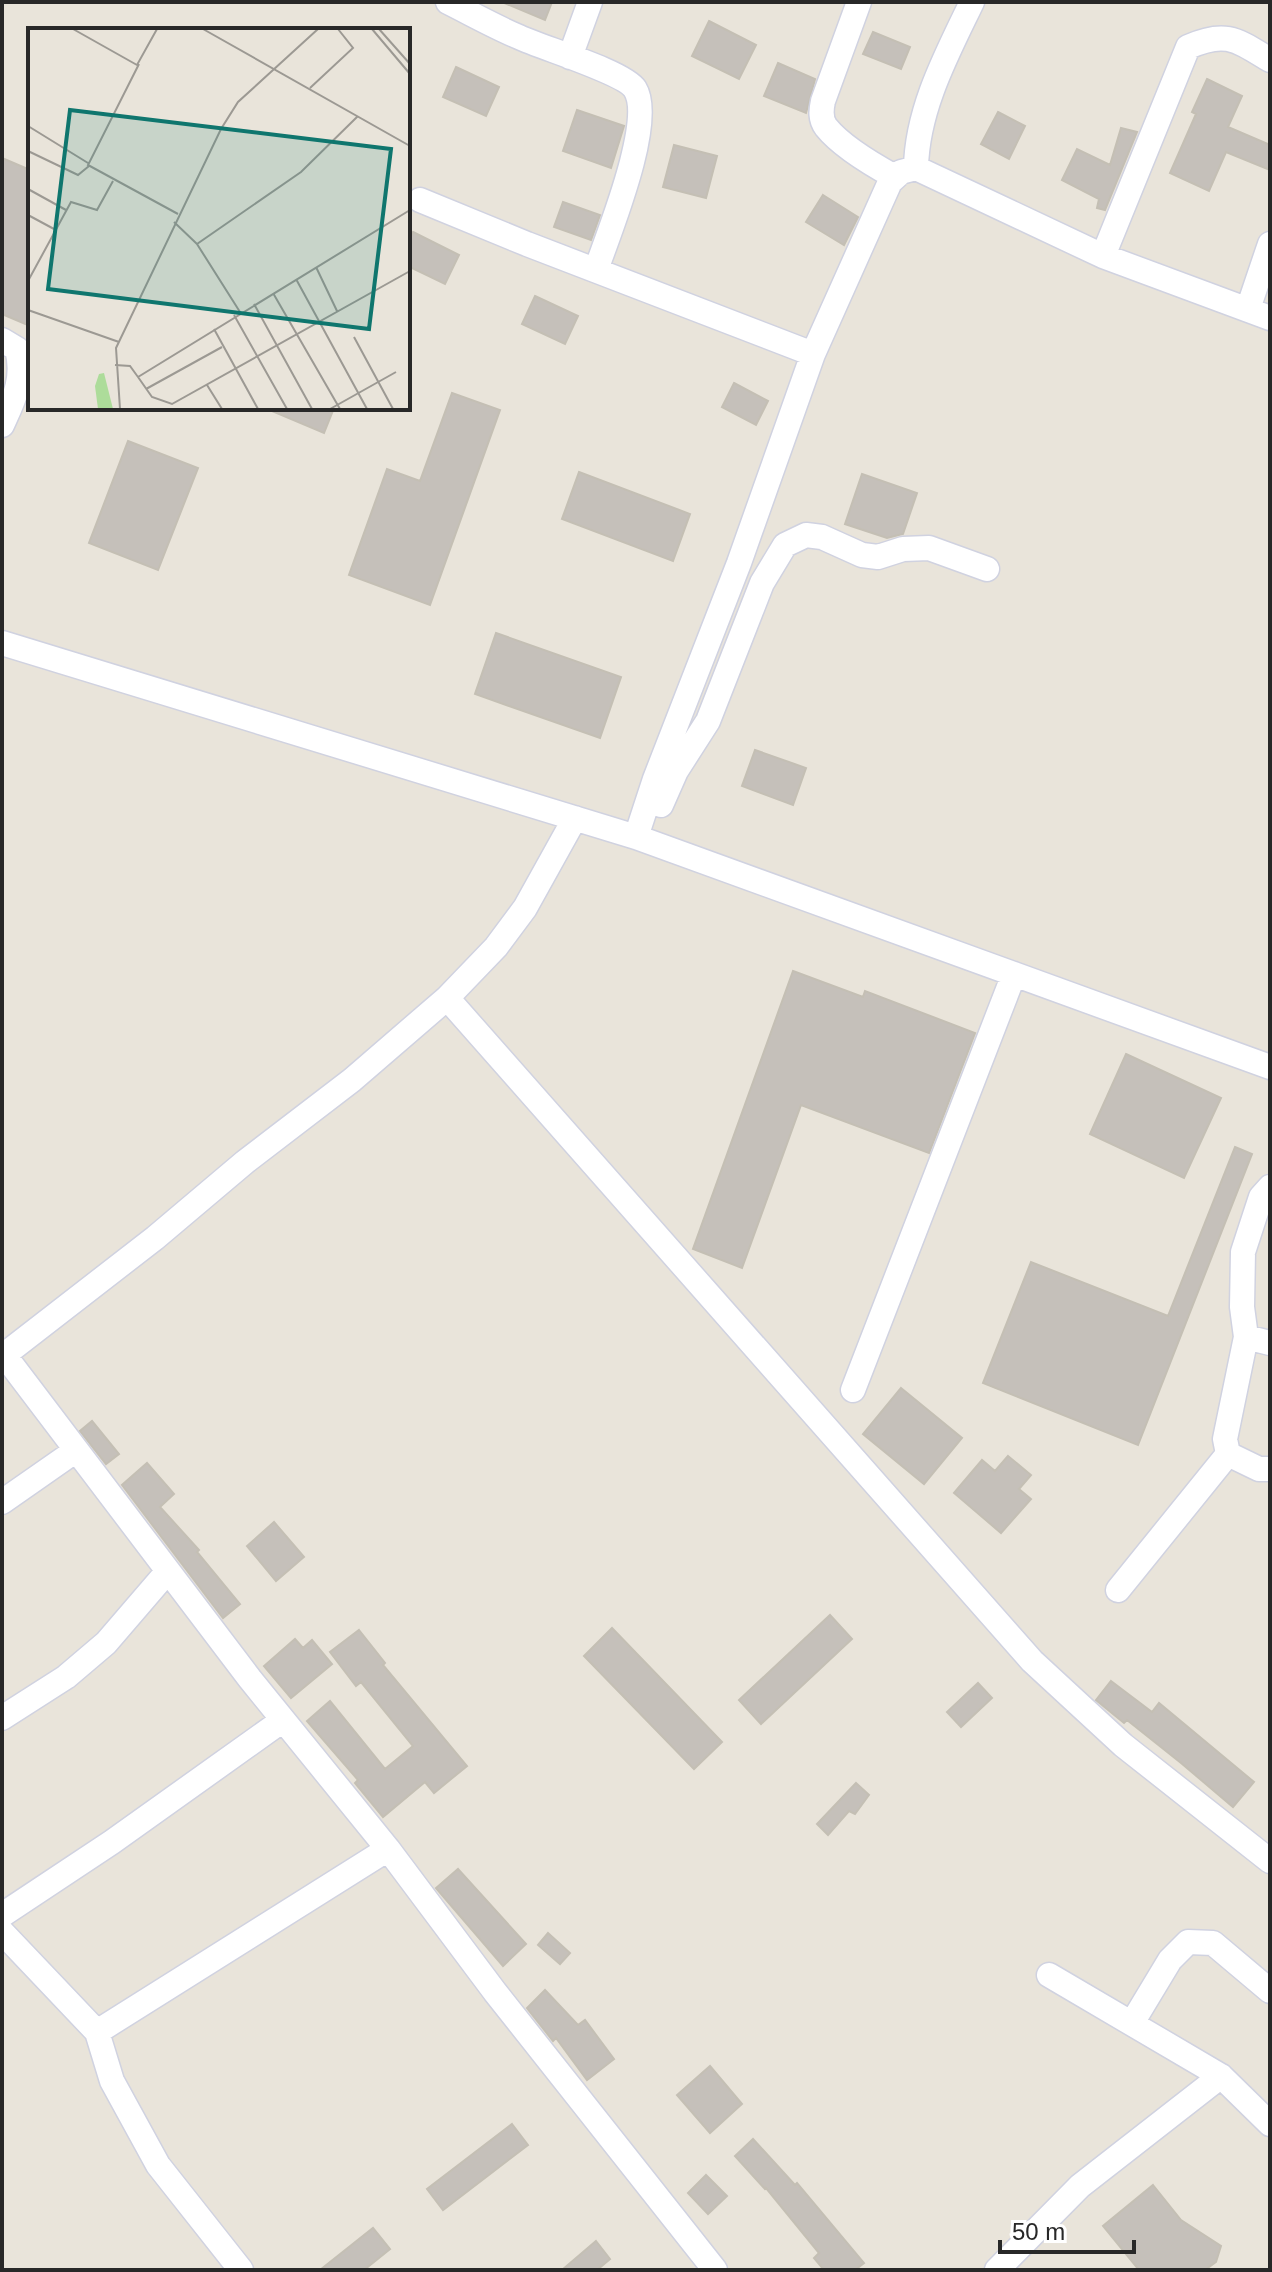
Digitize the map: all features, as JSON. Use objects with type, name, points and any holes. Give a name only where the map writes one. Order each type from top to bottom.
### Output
[{"type":"street","points":[[448,2],[518,37],[631,84],[637,92],[641,110],[629,175],[596,270]]},
{"type":"street","points":[[570,57],[590,2]]},
{"type":"street","points":[[859,2],[823,101],[821,115],[825,126],[869,164],[906,172],[1103,256],[1259,314],[1270,244]]},
{"type":"street","points":[[641,839],[655,779],[739,563],[813,354],[890,182],[906,172],[937,79],[972,2]]},
{"type":"street","points":[[1103,256],[1188,47],[1211,38],[1232,38],[1270,60]]},
{"type":"street","points":[[420,200],[813,354]]},
{"type":"street","points":[[2,340],[17,349],[21,363],[16,395],[2,425]]},
{"type":"street","points":[[641,839],[676,771],[708,721],[762,583],[785,545],[806,535],[822,537],[862,555],[878,557],[903,549],[929,548],[987,569]]},
{"type":"street","points":[[4,646],[641,839],[1270,1067]]},
{"type":"street","points":[[575,818],[525,908],[496,947],[447,998],[352,1080],[245,1162],[155,1238],[3,1354],[167,1572],[388,1849],[495,1992],[715,2270]]},
{"type":"street","points":[[853,1390],[1014,974]]},
{"type":"street","points":[[447,998],[1032,1661],[1123,1745],[1270,1861]]},
{"type":"street","points":[[1228,1454],[1225,1439],[1246,1337],[1242,1307],[1243,1252],[1261,1197],[1270,1187]]},
{"type":"street","points":[[1246,1337],[1270,1343]]},
{"type":"street","points":[[2,1502],[75,1451]]},
{"type":"street","points":[[1228,1454],[1259,1469],[1270,1469]]},
{"type":"street","points":[[1118,1590],[1228,1454]]},
{"type":"street","points":[[2,1718],[66,1677],[106,1643],[167,1572]]},
{"type":"street","points":[[2,1915],[112,1842],[283,1720]]},
{"type":"street","points":[[97,2032],[388,1849]]},
{"type":"street","points":[[2,1932],[97,2032],[112,2081],[158,2165],[241,2270]]},
{"type":"street","points":[[1132,2023],[1170,1960],[1188,1942],[1213,1943],[1270,1991]]},
{"type":"street","points":[[1049,1975],[1221,2076],[1270,2124]]},
{"type":"street","points":[[997,2270],[1080,2186],[1221,2076]]},
{"type":"building","points":[[502,2],[552,2],[545,20]]},
{"type":"building","points":[[709,21],[756,45],[739,79],[692,56]]},
{"type":"building","points":[[873,32],[910,47],[901,69],[863,54]]},
{"type":"building","points":[[778,63],[815,79],[806,113],[764,96]]},
{"type":"building","points":[[456,67],[499,87],[486,116],[443,97]]},
{"type":"building","points":[[1207,79],[1242,96],[1228,127],[1270,145],[1270,170],[1226,152],[1209,191],[1170,173],[1196,114],[1192,112]]},
{"type":"building","points":[[577,110],[624,126],[611,168],[563,151]]},
{"type":"building","points":[[998,112],[1025,126],[1009,159],[981,144]]},
{"type":"building","points":[[1121,128],[1137,132],[1105,210],[1097,208],[1099,199],[1062,180],[1077,149],[1110,165]]},
{"type":"building","points":[[674,145],[717,156],[706,198],[663,187]]},
{"type":"building","points":[[2,158],[28,169],[28,325],[2,314]]},
{"type":"building","points":[[823,195],[858,217],[844,245],[806,222]]},
{"type":"building","points":[[563,202],[600,215],[591,240],[554,227]]},
{"type":"building","points":[[413,232],[459,255],[445,284],[410,267],[410,237]]},
{"type":"building","points":[[535,296],[578,316],[565,344],[522,324]]},
{"type":"building","points":[[734,383],[768,401],[756,425],[722,407]]},
{"type":"building","points":[[452,393],[500,410],[430,605],[349,575],[387,469],[420,481]]},
{"type":"building","points":[[270,410],[333,410],[324,433]]},
{"type":"building","points":[[128,441],[198,468],[158,570],[89,543]]},
{"type":"building","points":[[579,472],[690,514],[673,561],[562,519]]},
{"type":"building","points":[[862,474],[917,493],[903,534],[887,538],[845,524]]},
{"type":"building","points":[[496,633],[621,677],[600,738],[475,694]]},
{"type":"building","points":[[755,750],[806,768],[793,805],[742,786]]},
{"type":"building","points":[[793,971],[863,997],[865,991],[975,1033],[929,1153],[801,1105],[742,1268],[693,1249]]},
{"type":"building","points":[[1126,1054],[1221,1098],[1184,1178],[1090,1134]]},
{"type":"building","points":[[1235,1147],[1252,1154],[1138,1445],[983,1383],[1031,1262],[1168,1316]]},
{"type":"building","points":[[901,1388],[962,1438],[924,1484],[863,1434]]},
{"type":"building","points":[[92,1421],[119,1454],[106,1464],[80,1431]]},
{"type":"building","points":[[1008,1456],[1031,1475],[1019,1489],[1031,1499],[1001,1533],[954,1493],[982,1460],[995,1471]]},
{"type":"building","points":[[147,1463],[174,1494],[160,1507],[199,1550],[197,1552],[240,1604],[223,1618],[122,1485]]},
{"type":"building","points":[[274,1522],[304,1557],[276,1581],[247,1546]]},
{"type":"building","points":[[830,1615],[852,1639],[761,1724],[739,1700]]},
{"type":"building","points":[[612,1628],[722,1742],[694,1769],[584,1656]]},
{"type":"building","points":[[359,1630],[385,1663],[383,1665],[467,1766],[434,1793],[425,1782],[383,1817],[355,1783],[358,1780],[307,1721],[330,1701],[385,1769],[413,1746],[361,1682],[356,1686],[330,1652]]},
{"type":"building","points":[[295,1639],[303,1648],[312,1640],[332,1664],[291,1698],[264,1666]]},
{"type":"building","points":[[1111,1681],[1152,1712],[1159,1703],[1254,1782],[1233,1807],[1127,1720],[1124,1723],[1096,1700]]},
{"type":"building","points":[[978,1683],[992,1698],[961,1727],[947,1712]]},
{"type":"building","points":[[856,1783],[869,1795],[855,1814],[849,1811],[828,1835],[817,1824]]},
{"type":"building","points":[[458,1869],[526,1944],[503,1966],[436,1888]]},
{"type":"building","points":[[548,1933],[570,1953],[560,1964],[538,1945]]},
{"type":"building","points":[[545,1990],[578,2025],[585,2020],[614,2059],[587,2080],[556,2038],[553,2041],[527,2008]]},
{"type":"building","points":[[710,2066],[742,2104],[710,2133],[677,2095]]},
{"type":"building","points":[[512,2124],[528,2145],[443,2210],[427,2189]]},
{"type":"building","points":[[753,2139],[795,2185],[797,2183],[864,2263],[855,2270],[824,2270],[814,2258],[819,2253],[766,2188],[735,2156]]},
{"type":"building","points":[[706,2175],[727,2196],[708,2214],[688,2193]]},
{"type":"building","points":[[1153,2185],[1181,2220],[1221,2246],[1216,2262],[1205,2270],[1139,2270],[1103,2226]]},
{"type":"building","points":[[373,2228],[390,2249],[364,2270],[320,2270]]},
{"type":"building","points":[[596,2241],[610,2259],[597,2270],[562,2270]]}]
